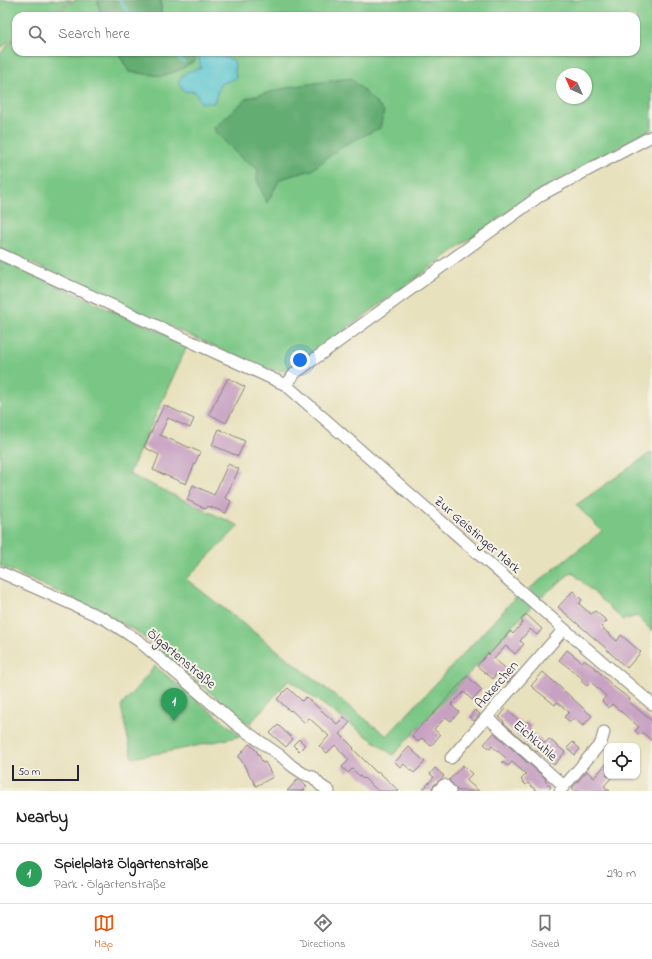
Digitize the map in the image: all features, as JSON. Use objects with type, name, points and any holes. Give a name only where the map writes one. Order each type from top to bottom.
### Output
[{"type":"street","points":[[286,385],[295,373],[541,195],[652,136]]},
{"type":"street","name":"Zur Geistinger Mark","points":[[0,254],[286,385],[564,629],[652,704]]},
{"type":"street","name":"Ölgartenstraße","points":[[0,572],[104,619],[139,641],[238,726],[281,756],[292,766],[304,774],[313,777],[320,785],[329,791]]},
{"type":"street","name":"Ackerchen","points":[[451,758],[564,629]]},
{"type":"street","name":"Eichkuhle","points":[[487,717],[562,788],[601,743],[604,732]]},
{"type":"green space","points":[[0,0],[72,0],[53,12],[12,12],[12,40],[0,49]]},
{"type":"green space","points":[[75,0],[99,0],[100,12],[57,12]]},
{"type":"green space","points":[[99,0],[161,0],[161,12],[100,12]]},
{"type":"green space","points":[[161,0],[652,0],[652,129],[536,192],[341,333],[293,370],[268,371],[0,249],[0,54],[12,41],[12,56],[120,56],[129,72],[195,59],[193,56],[640,56],[640,12],[161,12]]},
{"type":"green space","points":[[120,56],[193,56],[196,60],[179,70],[162,76],[129,72]]},
{"type":"green space","points":[[351,78],[384,111],[380,128],[342,146],[312,170],[280,179],[267,203],[257,180],[258,169],[243,160],[216,133],[214,128],[247,98],[294,86]]},
{"type":"green space","points":[[0,260],[188,344],[129,474],[239,526],[186,579],[387,736],[518,595],[531,607],[393,755],[289,680],[249,725],[136,631],[63,594],[0,566]]},
{"type":"green space","points":[[652,452],[652,631],[637,616],[623,620],[572,572],[540,598],[529,589],[602,531],[576,505]]},
{"type":"green space","points":[[155,666],[241,736],[132,758],[121,706]]},
{"type":"water","points":[[198,56],[223,56],[234,60],[236,78],[220,84],[214,103],[201,103],[195,92],[183,91],[178,81],[186,72],[201,68]]},
{"type":"building","points":[[228,378],[245,387],[226,423],[209,414]]},
{"type":"building","points":[[164,405],[194,419],[190,428],[168,418],[160,435],[200,452],[186,484],[153,470],[159,455],[144,447]]},
{"type":"building","points":[[219,429],[245,441],[238,456],[212,445]]},
{"type":"building","points":[[228,464],[239,469],[225,498],[231,501],[226,513],[208,506],[206,509],[187,500],[193,485],[214,495]]},
{"type":"building","points":[[573,591],[582,600],[579,604],[591,614],[595,611],[607,621],[601,627],[617,641],[621,635],[641,652],[627,668],[558,607]]},
{"type":"building","points":[[526,614],[542,629],[537,635],[530,629],[520,641],[524,644],[515,654],[506,646],[494,659],[514,675],[507,683],[496,674],[493,679],[477,666],[510,631],[513,634],[523,622],[521,620]]},
{"type":"building","points":[[567,650],[582,662],[584,660],[594,667],[614,687],[630,699],[628,701],[652,721],[652,741],[643,733],[640,735],[635,731],[639,727],[612,704],[609,708],[602,701],[606,696],[591,682],[587,686],[581,681],[583,679],[559,660]]},
{"type":"building","points":[[543,672],[592,716],[583,726],[574,718],[570,722],[564,717],[569,712],[557,702],[555,705],[531,686]]},
{"type":"building","points":[[467,676],[482,690],[472,700],[464,692],[451,705],[459,712],[451,721],[446,717],[434,729],[440,735],[431,746],[422,738],[418,742],[412,736]]},
{"type":"building","points":[[288,688],[302,701],[306,697],[337,724],[344,717],[350,722],[340,734],[377,773],[378,771],[399,791],[378,791],[352,769],[348,773],[342,767],[349,760],[335,745],[327,753],[319,746],[329,736],[309,718],[305,723],[277,699]]},
{"type":"building","points":[[506,709],[524,725],[527,721],[532,725],[529,730],[545,743],[549,739],[565,752],[554,765],[537,751],[536,752],[503,722],[504,721],[499,717]]},
{"type":"building","points":[[475,710],[480,714],[474,721],[469,717]]},
{"type":"building","points":[[278,725],[293,739],[286,747],[270,733]]},
{"type":"building","points":[[494,733],[546,779],[545,781],[551,787],[547,791],[537,791],[528,783],[526,785],[521,780],[526,774],[512,762],[508,766],[502,762],[506,758],[492,746],[490,749],[484,744]]},
{"type":"building","points":[[299,739],[305,745],[299,751],[293,745]]},
{"type":"building","points":[[573,742],[580,749],[575,755],[567,748]]},
{"type":"building","points":[[249,744],[256,750],[263,763],[265,762],[273,777],[256,786],[238,757]]},
{"type":"building","points":[[409,747],[425,762],[414,773],[404,764],[401,768],[395,762]]},
{"type":"building","points":[[463,765],[472,774],[466,780],[479,791],[458,791],[449,780]]},
{"type":"building","points":[[604,766],[604,779],[610,779],[604,786],[610,791],[576,791],[572,788],[587,771],[594,778]]},
{"type":"building","points":[[435,768],[444,776],[433,786],[431,791],[422,791],[434,777],[430,774]]},
{"type":"building","points":[[298,779],[307,787],[303,791],[287,791]]},
{"type":"waterway","points":[[120,0],[128,12]]},
{"type":"waterway","points":[[176,56],[184,62]]},
{"type":"place","name":"Spielplatz Ölgartenstraße","points":[[174,721]]}]
